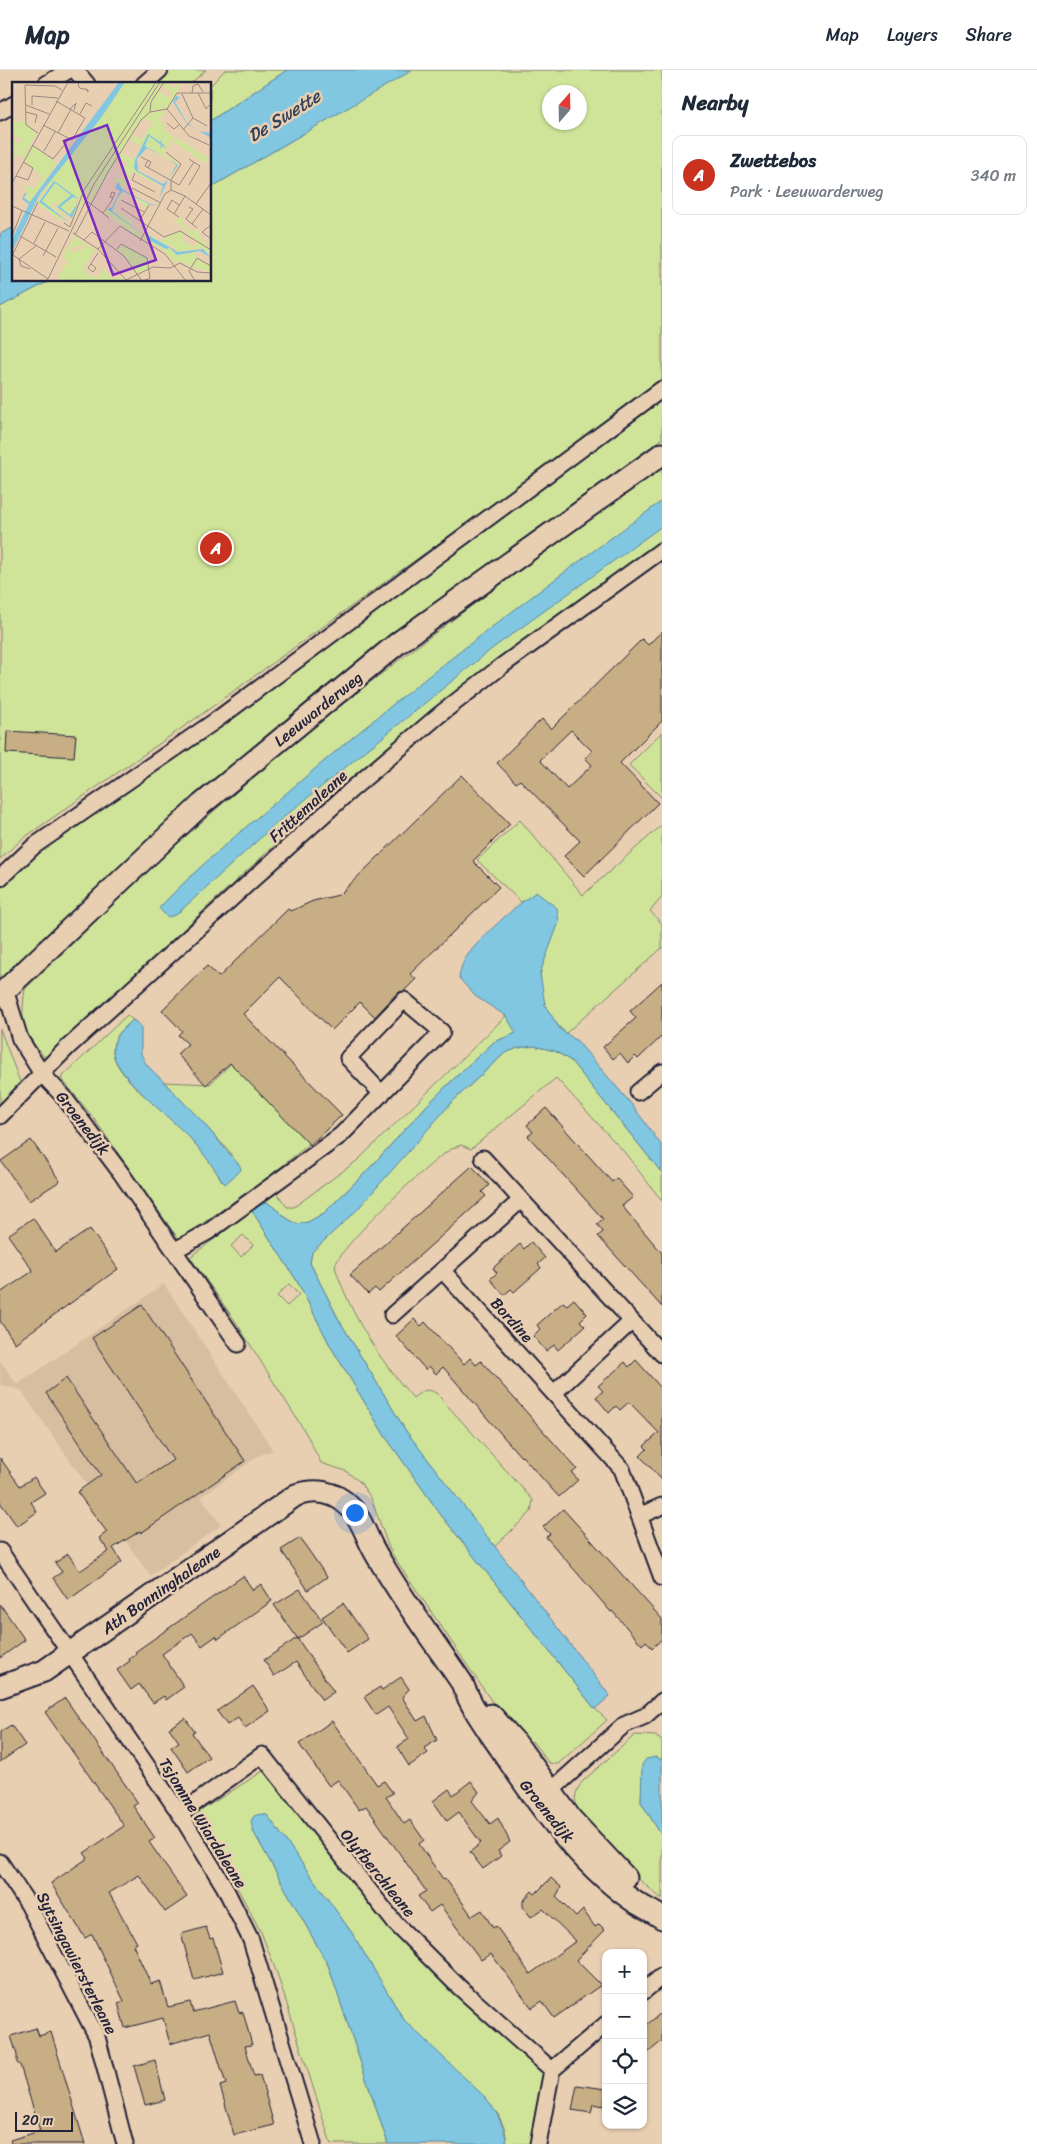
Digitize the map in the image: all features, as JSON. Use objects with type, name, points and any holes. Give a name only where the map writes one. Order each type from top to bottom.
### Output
[{"type":"main road","name":"Leeuwarderweg","points":[[3,992],[202,804],[398,643],[662,454]]},
{"type":"main road","name":"Ath Bonninghaleane","points":[[0,1687],[44,1671],[286,1502],[306,1492],[319,1492]]},
{"type":"main road","name":"Groenedijk","points":[[319,1492],[341,1499],[354,1511],[375,1552],[462,1684],[470,1703],[544,1797],[571,1819],[640,1891],[661,1916]]},
{"type":"street","points":[[49,82],[69,70]]},
{"type":"street","points":[[75,70],[85,82]]},
{"type":"street","points":[[146,82],[160,70]]},
{"type":"street","points":[[0,112],[12,105]]},
{"type":"street","points":[[0,878],[34,846],[215,721],[662,389]]},
{"type":"street","name":"Frittemaleane","points":[[0,1116],[67,1048],[351,790],[424,728],[503,665],[662,550]]},
{"type":"street","name":"Groenedijk","points":[[3,992],[20,1038],[42,1074],[62,1096],[122,1173],[238,1344]]},
{"type":"street","points":[[175,1250],[208,1232],[341,1135],[382,1094],[442,1032],[404,1000],[348,1058],[382,1094]]},
{"type":"street","points":[[638,1092],[662,1072]]},
{"type":"street","points":[[483,1158],[662,1354]]},
{"type":"street","points":[[392,1315],[443,1272],[521,1200]]},
{"type":"street","name":"Bordine","points":[[443,1272],[622,1469],[662,1578]]},
{"type":"street","points":[[554,1393],[632,1321]]},
{"type":"street","points":[[639,1516],[662,1506]]},
{"type":"street","name":"Tsjomme Wiardaleane","points":[[0,1552],[180,1814],[224,1886],[251,1940],[313,2144]]},
{"type":"street","points":[[544,1797],[624,1725],[645,1716],[662,1701]]},
{"type":"street","name":"Olyfberchleane","points":[[180,1814],[262,1755],[394,1923],[459,1987],[552,2070]]},
{"type":"street","name":"Sytsingawiersterleane","points":[[0,1862],[28,1904],[98,2037],[125,2144]]},
{"type":"street","points":[[647,1989],[662,1976]]},
{"type":"street","points":[[538,2144],[552,2070],[602,2027]]},
{"type":"shaded area","points":[[164,1284],[273,1450],[258,1456],[201,1497],[221,1525],[150,1576],[21,1390],[0,1385],[0,1360],[17,1385]]},
{"type":"green space","points":[[169,70],[206,70],[192,82],[155,82]]},
{"type":"green space","points":[[225,70],[287,70],[211,120],[211,85]]},
{"type":"green space","points":[[404,70],[662,70],[662,382],[202,714],[22,839],[0,859],[0,307],[49,281],[211,281],[211,187],[337,114]]},
{"type":"green space","points":[[662,397],[662,439],[430,606],[293,714],[143,846],[0,984],[0,882],[35,854],[160,766],[231,720],[375,605]]},
{"type":"green space","points":[[662,468],[662,540],[482,672],[378,755],[251,867],[46,1059],[32,1041],[25,1027],[23,1011],[25,989],[196,827],[327,716],[437,631]]},
{"type":"green space","points":[[662,732],[662,798],[629,765]]},
{"type":"green space","points":[[520,820],[583,895],[662,825],[662,897],[650,911],[662,924],[662,948],[566,1033],[559,1027],[548,1011],[542,993],[542,965],[536,893],[521,902],[477,860]]},
{"type":"green space","points":[[127,1015],[133,1020],[119,1033],[114,1041],[113,1051],[115,1060],[128,1080],[194,1142],[222,1181],[231,1153],[164,1082],[210,1084],[240,1055],[319,1136],[267,1178],[179,1240],[92,1116],[61,1078]]},
{"type":"green space","points":[[506,1016],[517,1033],[494,1042],[464,1069],[430,1102],[367,1171],[324,1213],[308,1222],[297,1224],[266,1201],[277,1193],[287,1207],[294,1207],[358,1160]]},
{"type":"green space","points":[[0,1029],[20,1082],[16,1091],[0,1106]]},
{"type":"green space","points":[[534,1046],[555,1051],[571,1061],[662,1173],[662,1201],[625,1153],[556,1078],[471,1149],[461,1145],[448,1151],[434,1162],[365,1226],[339,1257],[335,1267],[349,1303],[367,1336],[413,1398],[426,1390],[436,1393],[533,1500],[531,1512],[494,1547],[406,1431],[339,1320],[310,1263],[312,1252],[453,1101],[505,1053],[518,1048]]},
{"type":"green space","points":[[252,1211],[297,1281],[331,1347],[385,1436],[441,1515],[595,1709],[607,1720],[558,1764],[549,1763],[532,1741],[528,1744],[495,1706],[394,1557],[371,1498],[360,1482],[346,1471],[321,1463],[307,1435],[236,1322],[190,1257]],"holes":[[[243,1235],[253,1245],[241,1257],[231,1246]],[[289,1284],[299,1295],[287,1306],[277,1296]]]},
{"type":"green space","points":[[635,1735],[655,1736],[662,1741],[662,1760],[656,1757],[643,1765],[641,1802],[662,1836],[662,1899],[634,1875],[577,1810],[575,1802],[576,1795],[583,1781]]},
{"type":"green space","points":[[274,1764],[384,1914],[553,2069],[539,2144],[507,2144],[505,2130],[498,2114],[404,2020],[352,1933],[267,1815],[253,1831],[328,1965],[388,2144],[331,2144],[278,1976],[261,1932],[197,1813]]},
{"type":"water","name":"De Swette","points":[[287,70],[413,70],[211,187],[211,120]]},
{"type":"water","points":[[12,228],[12,281],[49,281],[0,307],[0,234]]},
{"type":"water","points":[[662,501],[662,526],[493,648],[279,821],[176,915],[167,917],[159,908],[226,844],[386,710],[522,604]]},
{"type":"water","points":[[536,892],[557,908],[559,922],[540,973],[545,1005],[560,1029],[577,1041],[633,1106],[662,1146],[662,1173],[571,1061],[555,1051],[534,1046],[518,1048],[505,1053],[453,1101],[356,1211],[312,1252],[310,1263],[339,1320],[406,1431],[610,1696],[595,1709],[441,1515],[385,1436],[331,1347],[297,1281],[252,1211],[266,1201],[297,1224],[308,1222],[324,1213],[367,1171],[430,1102],[464,1069],[494,1042],[516,1033],[506,1016],[475,996],[459,978],[464,961],[473,949],[509,913]]},
{"type":"water","points":[[133,1020],[141,1026],[141,1054],[146,1064],[200,1119],[240,1166],[241,1170],[225,1184],[194,1143],[133,1084],[116,1061],[113,1051],[115,1041]]},
{"type":"water","points":[[656,1757],[662,1760],[662,1836],[641,1802],[642,1765],[646,1759]]},
{"type":"water","points":[[260,1814],[267,1815],[271,1820],[352,1933],[404,2020],[487,2099],[500,2120],[507,2144],[388,2144],[328,1965],[253,1831],[251,1821],[254,1816]]},
{"type":"building","points":[[662,631],[662,721],[620,763],[658,803],[584,876],[564,856],[580,841],[520,780],[516,783],[497,763],[542,719],[551,729],[642,639],[648,645]],"holes":[[[571,730],[592,751],[585,758],[592,765],[567,789],[540,760]]]},
{"type":"building","points":[[7,731],[76,735],[74,757],[6,753]]},
{"type":"building","points":[[462,775],[510,824],[473,861],[499,887],[410,974],[416,979],[404,991],[397,993],[375,1017],[360,1002],[332,1030],[280,977],[243,1014],[342,1115],[310,1145],[230,1063],[206,1085],[177,1054],[188,1044],[178,1035],[182,1031],[162,1010],[207,966],[219,977],[288,909],[291,911],[313,901],[339,895]]},
{"type":"building","points":[[662,982],[662,1036],[638,1059],[635,1056],[628,1063],[620,1053],[613,1059],[603,1047],[636,1018],[630,1011]]},
{"type":"building","points":[[546,1108],[612,1182],[616,1178],[633,1197],[622,1206],[662,1253],[662,1307],[598,1236],[603,1232],[597,1224],[603,1219],[528,1136],[533,1132],[527,1125]]},
{"type":"building","points":[[31,1140],[60,1181],[29,1201],[1,1161]]},
{"type":"building","points":[[472,1166],[489,1185],[482,1192],[486,1196],[379,1292],[375,1288],[368,1294],[350,1275]]},
{"type":"building","points":[[33,1218],[56,1252],[90,1229],[118,1269],[15,1343],[0,1321],[0,1293],[33,1271],[8,1235]]},
{"type":"building","points":[[531,1242],[545,1258],[538,1264],[541,1268],[514,1292],[511,1289],[504,1295],[490,1279],[497,1273],[493,1268],[520,1244],[524,1249]]},
{"type":"building","points":[[574,1299],[587,1314],[580,1321],[585,1326],[558,1350],[554,1345],[546,1351],[533,1336],[540,1329],[537,1325],[563,1302],[567,1305]]},
{"type":"building","points":[[142,1305],[245,1461],[141,1533],[140,1531],[113,1548],[122,1562],[68,1600],[53,1578],[62,1572],[55,1563],[68,1554],[80,1571],[109,1551],[99,1538],[107,1532],[77,1492],[101,1475],[46,1393],[66,1378],[137,1484],[173,1460],[92,1338]]},
{"type":"building","points":[[414,1319],[421,1326],[425,1322],[464,1364],[470,1358],[476,1365],[481,1361],[577,1469],[572,1473],[578,1480],[559,1497],[521,1457],[443,1367],[436,1374],[429,1366],[426,1370],[396,1336]]},
{"type":"building","points":[[636,1360],[662,1389],[662,1480],[640,1456],[647,1449],[644,1446],[659,1433],[629,1402],[620,1410],[616,1406],[609,1413],[596,1397],[603,1391],[598,1386],[625,1362],[629,1367]]},
{"type":"building","points":[[0,1458],[20,1486],[34,1477],[45,1493],[31,1502],[37,1512],[17,1526],[0,1502]]},
{"type":"building","points":[[563,1509],[662,1619],[662,1639],[652,1648],[646,1641],[642,1645],[546,1537],[550,1534],[543,1527]]},
{"type":"building","points":[[300,1538],[327,1577],[308,1590],[281,1550]]},
{"type":"building","points":[[243,1576],[253,1590],[261,1584],[272,1601],[218,1639],[216,1636],[202,1646],[192,1633],[162,1654],[184,1687],[166,1700],[164,1696],[153,1703],[139,1684],[131,1690],[117,1670],[130,1661],[129,1659],[136,1654],[135,1652]]},
{"type":"building","points":[[300,1589],[323,1622],[298,1639],[274,1605]]},
{"type":"building","points":[[343,1603],[368,1639],[347,1653],[322,1617]]},
{"type":"building","points":[[0,1604],[25,1640],[0,1658]]},
{"type":"building","points":[[297,1638],[334,1692],[322,1700],[296,1662],[274,1676],[264,1660]]},
{"type":"building","points":[[401,1677],[409,1689],[402,1697],[417,1721],[426,1716],[437,1740],[424,1748],[428,1753],[409,1766],[397,1747],[409,1739],[388,1707],[376,1715],[364,1697],[380,1687],[382,1690]]},
{"type":"building","points":[[253,1686],[270,1711],[245,1728],[238,1718],[227,1725],[217,1711]]},
{"type":"building","points":[[65,1698],[138,1803],[133,1806],[155,1838],[149,1842],[187,1897],[165,1912],[139,1875],[109,1893],[137,1943],[133,1945],[151,1984],[160,1981],[168,2007],[190,2002],[193,2012],[235,2001],[239,2013],[243,2012],[252,2045],[245,2046],[254,2076],[260,2075],[274,2125],[234,2135],[220,2086],[226,2084],[210,2032],[170,2044],[163,2018],[125,2028],[118,2003],[124,2001],[92,1934],[85,1938],[51,1883],[88,1858],[84,1853],[124,1826],[45,1712]]},
{"type":"building","points":[[185,1718],[195,1732],[192,1733],[209,1757],[188,1772],[171,1747],[179,1742],[169,1728]]},
{"type":"building","points":[[332,1721],[377,1785],[384,1781],[393,1793],[386,1797],[404,1824],[410,1820],[424,1840],[419,1844],[443,1879],[445,1878],[472,1916],[482,1910],[493,1928],[496,1926],[530,1974],[576,1941],[543,1909],[531,1917],[523,1907],[523,1901],[532,1891],[535,1894],[551,1878],[561,1887],[556,1897],[576,1917],[583,1910],[595,1927],[599,1924],[605,1930],[576,1960],[601,1985],[554,2018],[542,2001],[532,2008],[491,1954],[481,1960],[440,1905],[430,1912],[418,1896],[426,1891],[366,1806],[359,1810],[338,1780],[329,1786],[299,1744]]},
{"type":"building","points":[[11,1725],[25,1745],[0,1762],[0,1732]]},
{"type":"building","points":[[471,1781],[479,1792],[472,1801],[490,1824],[498,1818],[510,1842],[498,1851],[501,1856],[483,1869],[470,1852],[481,1843],[459,1812],[447,1821],[433,1801],[449,1789],[453,1795]]},
{"type":"building","points":[[206,1927],[210,1939],[213,1938],[223,1972],[194,1980],[181,1934]]},
{"type":"building","points":[[662,2012],[662,2041],[647,2054],[647,2039],[647,2025]]},
{"type":"building","points":[[36,2028],[39,2036],[51,2032],[85,2144],[11,2144],[10,2140],[40,2131],[20,2065],[17,2063],[17,2055],[11,2036]]},
{"type":"building","points":[[155,2060],[165,2100],[145,2105],[134,2066]]},
{"type":"building","points":[[577,2085],[602,2088],[602,2106],[593,2104],[591,2113],[572,2110]]},
{"type":"place","name":"Zwettebos","points":[[216,548]]}]
